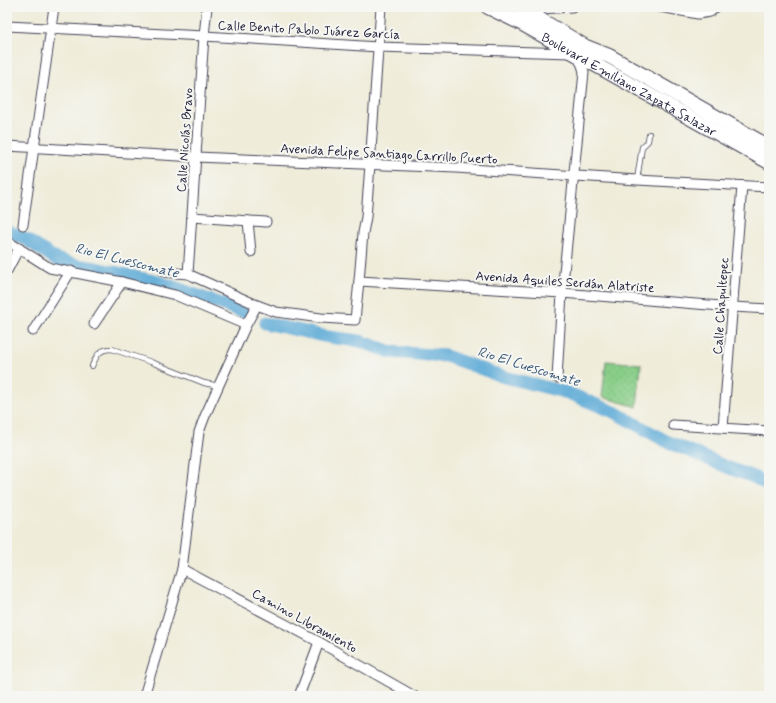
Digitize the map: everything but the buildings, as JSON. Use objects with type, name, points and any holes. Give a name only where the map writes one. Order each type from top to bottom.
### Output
[{"type":"main road","name":"Boulevard Emiliano Zapata Salazar","points":[[488,7],[571,47],[769,162]]},
{"type":"main road","name":"Boulevard Emiliano Zapata Salazar","points":[[522,9],[571,47],[586,47],[609,56],[769,146]]},
{"type":"street","points":[[23,225],[54,7]]},
{"type":"street","name":"Calle Nicolás Bravo","points":[[188,274],[207,7]]},
{"type":"street","points":[[164,272],[188,274],[256,307],[276,312],[322,318],[355,320],[363,233],[366,217],[381,7]]},
{"type":"street","points":[[522,9],[572,7]]},
{"type":"street","points":[[660,7],[698,14],[710,12],[716,7]]},
{"type":"street","name":"Calle Benito Pablo Juárez García","points":[[7,26],[378,47],[571,47]]},
{"type":"street","points":[[557,378],[562,293],[584,72],[582,65],[571,47]]},
{"type":"street","name":"Avenida Felipe Santiago Carrillo Puerto","points":[[7,146],[196,157],[456,168],[769,187]]},
{"type":"street","name":"Calle Chapultepec","points":[[724,428],[742,186]]},
{"type":"street","points":[[192,218],[266,222]]},
{"type":"street","points":[[248,221],[251,252]]},
{"type":"street","points":[[7,242],[50,268],[122,282],[174,296],[248,322]]},
{"type":"street","points":[[7,271],[19,248]]},
{"type":"street","points":[[33,331],[71,272]]},
{"type":"street","name":"Avenida Aquiles Serdán Alatriste","points":[[359,281],[562,293],[769,309]]},
{"type":"street","points":[[94,324],[122,282]]},
{"type":"street","points":[[144,696],[182,569],[199,432],[256,307]]},
{"type":"street","points":[[674,425],[769,431]]},
{"type":"street","name":"Camino Libramiento","points":[[182,569],[319,642],[414,696]]},
{"type":"street","points":[[299,696],[319,642]]},
{"type":"lane","points":[[638,180],[642,147],[648,141],[649,134]]},
{"type":"lane","points":[[92,366],[99,353],[105,349],[112,349],[152,362],[204,384],[219,386]]},
{"type":"green space","points":[[606,361],[641,364],[637,407],[602,397]]},
{"type":"waterway","name":"Rio El Cuescomate","points":[[7,231],[27,240],[56,259],[75,265],[96,268],[163,283],[243,312]]},
{"type":"waterway","name":"Rio El Cuescomate","points":[[265,323],[328,337],[360,341],[391,352],[446,356],[501,376],[568,393],[614,412],[664,440],[756,478],[769,486]]}]
